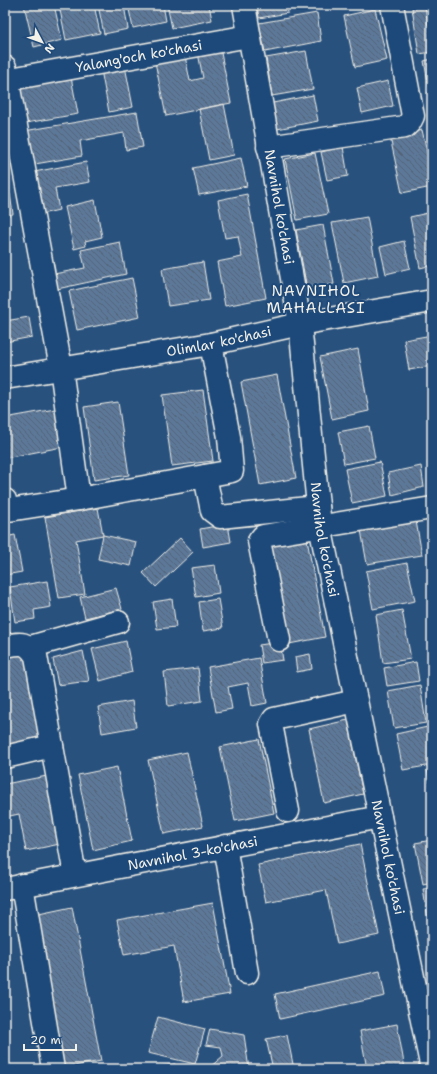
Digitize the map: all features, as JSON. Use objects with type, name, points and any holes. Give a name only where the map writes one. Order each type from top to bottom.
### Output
[{"type":"street","name":"Navnihol ko'chasi","points":[[244,5],[300,324],[319,516],[432,1069]]},
{"type":"street","points":[[268,147],[405,127],[410,122],[413,116],[392,5]]},
{"type":"street","name":"Yalang'och ko'chasi","points":[[6,76],[249,36]]},
{"type":"street","points":[[6,76],[61,368],[79,499]]},
{"type":"street","name":"Olimlar ko'chasi","points":[[5,378],[211,344],[300,324],[432,301]]},
{"type":"street","points":[[5,500],[6,506],[9,510],[79,499],[232,471],[229,437],[211,344]]},
{"type":"street","points":[[205,476],[212,511],[220,518],[319,516],[432,508]]},
{"type":"street","points":[[279,640],[259,541],[263,536],[319,516]]},
{"type":"street","points":[[30,647],[118,622]]},
{"type":"street","points":[[5,646],[20,643],[30,647],[36,656],[75,875]]},
{"type":"street","points":[[288,811],[272,724],[274,719],[356,701]]},
{"type":"street","points":[[5,757],[52,746]]},
{"type":"street","name":"Navnihol 3-ko'chasi","points":[[14,887],[380,817]]},
{"type":"street","points":[[225,846],[248,973]]},
{"type":"street","points":[[14,887],[53,1069]]},
{"type":"building","points":[[24,5],[54,5],[62,40],[34,47]]},
{"type":"building","points":[[59,5],[94,5],[100,33],[66,40]]},
{"type":"building","points":[[98,5],[124,5],[128,29],[104,34]]},
{"type":"building","points":[[128,5],[163,5],[166,21],[133,28]]},
{"type":"building","points":[[167,5],[209,5],[212,20],[172,28]]},
{"type":"building","points":[[257,5],[287,5],[288,13],[259,18]]},
{"type":"building","points":[[425,6],[428,25],[432,25],[432,52],[419,54],[412,8]]},
{"type":"building","points":[[375,9],[387,60],[355,67],[344,16]]},
{"type":"building","points":[[317,13],[321,41],[265,52],[259,23]]},
{"type":"building","points":[[220,48],[231,103],[166,116],[155,62],[185,56],[190,81],[203,78],[198,53]]},
{"type":"building","points":[[306,51],[313,89],[272,96],[266,58]]},
{"type":"building","points":[[432,59],[432,87],[429,87],[424,61]]},
{"type":"building","points":[[125,66],[133,107],[109,112],[101,70]]},
{"type":"building","points":[[71,77],[78,114],[20,124],[13,88]]},
{"type":"building","points":[[388,81],[393,106],[362,113],[357,88]]},
{"type":"building","points":[[428,92],[432,92],[432,113]]},
{"type":"building","points":[[313,95],[318,121],[277,129],[273,103]]},
{"type":"building","points":[[224,104],[234,155],[209,160],[199,109]]},
{"type":"building","points":[[137,112],[143,147],[126,150],[124,133],[80,141],[82,156],[29,165],[24,131]]},
{"type":"building","points":[[422,130],[432,173],[432,187],[402,193],[390,137]]},
{"type":"building","points":[[343,147],[348,176],[327,180],[321,152]]},
{"type":"building","points":[[315,153],[328,214],[297,220],[285,159]]},
{"type":"building","points":[[241,158],[247,186],[199,195],[193,168]]},
{"type":"building","points":[[86,162],[90,182],[55,188],[59,210],[37,215],[29,173]]},
{"type":"building","points":[[5,194],[10,194],[13,214],[5,216]]},
{"type":"building","points":[[247,194],[266,298],[225,306],[217,262],[242,257],[238,236],[225,238],[218,200]]},
{"type":"building","points":[[95,200],[102,237],[85,241],[86,246],[74,249],[65,207]]},
{"type":"building","points":[[432,212],[432,265],[420,268],[410,217]]},
{"type":"building","points":[[367,217],[378,276],[344,283],[332,223]]},
{"type":"building","points":[[323,225],[334,284],[307,289],[296,230]]},
{"type":"building","points":[[404,241],[410,268],[386,274],[380,247]]},
{"type":"building","points":[[120,242],[126,274],[57,289],[54,274],[85,268],[81,250]]},
{"type":"building","points":[[203,262],[209,300],[168,306],[162,269]]},
{"type":"building","points":[[132,278],[140,317],[77,330],[69,291]]},
{"type":"building","points":[[29,317],[32,337],[5,342],[5,321]]},
{"type":"building","points":[[432,335],[432,366],[409,370],[404,340]]},
{"type":"building","points":[[358,349],[369,411],[332,419],[320,357]]},
{"type":"building","points":[[277,375],[296,478],[260,485],[241,382]]},
{"type":"building","points":[[203,390],[213,461],[172,466],[162,395]]},
{"type":"building","points":[[118,402],[129,475],[94,480],[84,407]]},
{"type":"building","points":[[55,409],[62,447],[5,458],[5,418]]},
{"type":"building","points":[[369,426],[375,458],[344,464],[338,432]]},
{"type":"building","points":[[380,462],[387,496],[352,503],[345,469]]},
{"type":"building","points":[[428,462],[432,462],[432,483]]},
{"type":"building","points":[[421,466],[424,487],[392,495],[388,473]]},
{"type":"building","points":[[98,508],[103,535],[76,540],[85,594],[59,598],[45,517]]},
{"type":"building","points":[[416,521],[422,555],[367,564],[361,530]]},
{"type":"building","points":[[228,524],[231,542],[203,547],[200,529]]},
{"type":"building","points":[[306,534],[325,637],[289,644],[270,541]]},
{"type":"building","points":[[15,535],[22,572],[5,575],[5,537]]},
{"type":"building","points":[[103,535],[136,542],[131,566],[98,559]]},
{"type":"building","points":[[180,538],[193,552],[156,587],[143,573]]},
{"type":"building","points":[[407,563],[415,601],[373,609],[366,571]]},
{"type":"building","points":[[215,565],[219,593],[196,597],[191,568]]},
{"type":"building","points":[[47,581],[51,607],[34,610],[35,619],[15,622],[10,587]]},
{"type":"building","points":[[116,588],[122,609],[85,618],[80,597]]},
{"type":"building","points":[[172,599],[176,627],[157,629],[153,602]]},
{"type":"building","points":[[218,599],[223,628],[203,631],[199,602]]},
{"type":"building","points":[[402,610],[411,659],[383,663],[376,615]]},
{"type":"building","points":[[126,641],[132,672],[100,681],[92,649]]},
{"type":"building","points":[[280,642],[283,660],[262,663],[259,645]]},
{"type":"building","points":[[83,651],[89,681],[58,685],[53,659]]},
{"type":"building","points":[[28,653],[43,738],[5,745],[5,657]]},
{"type":"building","points":[[310,654],[312,669],[297,672],[295,657]]},
{"type":"building","points":[[259,658],[267,703],[252,706],[248,683],[228,687],[232,709],[216,712],[208,667]]},
{"type":"building","points":[[416,662],[419,681],[387,686],[384,668]]},
{"type":"building","points":[[198,668],[202,701],[168,706],[164,672]]},
{"type":"building","points":[[420,685],[426,723],[394,728],[388,691]]},
{"type":"building","points":[[132,701],[136,727],[102,733],[98,707]]},
{"type":"building","points":[[348,720],[363,794],[324,803],[309,729]]},
{"type":"building","points":[[432,726],[432,765],[403,770],[396,734]]},
{"type":"building","points":[[259,739],[274,813],[235,821],[220,747]]},
{"type":"building","points":[[187,752],[203,826],[164,834],[148,760]]},
{"type":"building","points":[[117,767],[132,841],[93,850],[78,775]]},
{"type":"building","points":[[432,769],[432,793],[427,770]]},
{"type":"building","points":[[47,776],[60,844],[26,851],[19,814],[5,817],[5,784]]},
{"type":"building","points":[[432,840],[432,882],[423,884],[415,843]]},
{"type":"building","points":[[360,844],[379,935],[337,944],[326,890],[266,902],[258,865]]},
{"type":"building","points":[[432,888],[432,925],[429,926],[423,889]]},
{"type":"building","points":[[213,903],[230,994],[184,1002],[174,946],[124,955],[117,920]]},
{"type":"building","points":[[72,907],[101,1061],[63,1068],[34,915]]},
{"type":"building","points":[[380,971],[385,996],[280,1019],[275,994]]},
{"type":"building","points":[[158,1017],[205,1029],[195,1064],[148,1053]]},
{"type":"building","points":[[397,1024],[405,1069],[367,1069],[360,1031]]},
{"type":"building","points":[[210,1029],[244,1035],[249,1069],[209,1069],[223,1056],[221,1047],[206,1045]]},
{"type":"building","points":[[287,1035],[294,1069],[273,1069],[266,1039]]},
{"type":"building","points":[[175,1064],[176,1069],[147,1069]]},
{"type":"district","name":"NAVNIHOL MAHALLASI","points":[[316,300]]}]
